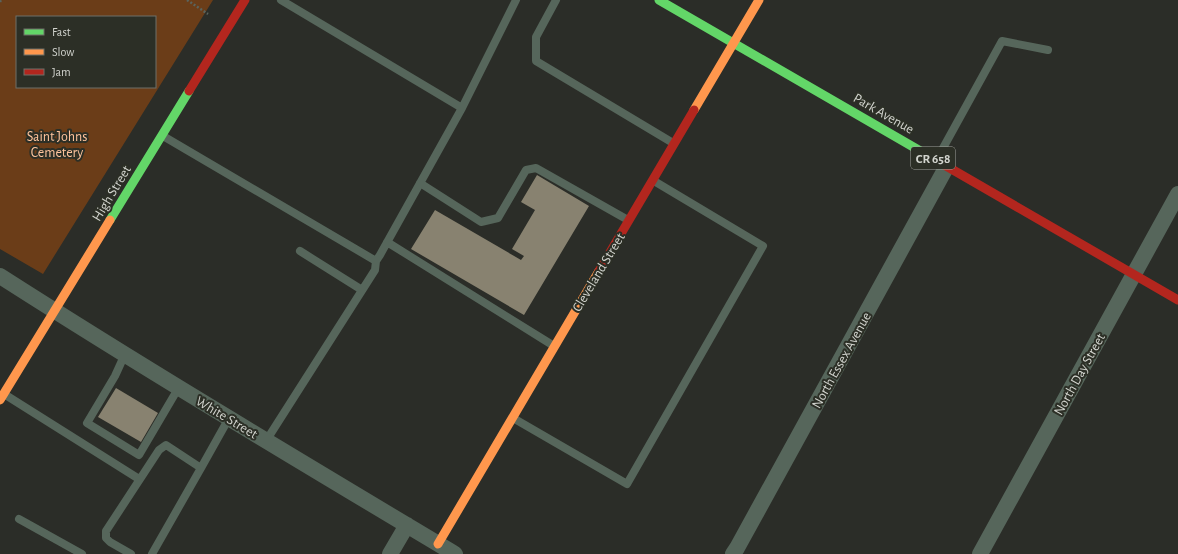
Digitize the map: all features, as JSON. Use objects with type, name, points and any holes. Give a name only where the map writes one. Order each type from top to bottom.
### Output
[{"type":"main road","name":"High Street","points":[[2,397],[245,0]]},
{"type":"main road","name":"Park Avenue","points":[[659,0],[1178,300]]},
{"type":"main road","name":"Cleveland Street","points":[[438,544],[759,0]]},
{"type":"street","name":"North Essex Avenue","points":[[733,554],[741,542],[942,163]]},
{"type":"street","name":"North Day Street","points":[[980,554],[1178,194]]},
{"type":"street","name":"White Street","points":[[0,276],[178,388],[455,554]]},
{"type":"street","points":[[390,554],[407,525]]},
{"type":"lane","points":[[281,0],[462,108]]},
{"type":"lane","points":[[266,441],[375,270],[376,261],[462,108],[516,0]]},
{"type":"lane","points":[[556,0],[536,37],[536,61],[674,144]]},
{"type":"lane","points":[[942,163],[1002,41],[1048,50]]},
{"type":"lane","points":[[162,136],[376,261]]},
{"type":"lane","points":[[420,183],[481,222],[498,218],[526,170],[536,168],[629,221]]},
{"type":"lane","points":[[513,417],[628,484],[763,246],[653,180]]},
{"type":"lane","points":[[387,242],[555,346]]},
{"type":"lane","points":[[300,251],[362,290]]},
{"type":"lane","points":[[125,354],[87,423],[139,455],[178,388]]},
{"type":"lane","points":[[2,397],[139,479]]},
{"type":"lane","points":[[152,554],[229,418]]},
{"type":"lane","points":[[131,554],[110,542],[106,538],[106,531],[159,450],[166,445],[201,468]]},
{"type":"lane","points":[[19,519],[82,554]]},
{"type":"path","points":[[188,0],[208,14]]},
{"type":"green space","name":"Saint Johns Cemetery","points":[[0,0],[213,0],[43,274],[0,249]]},
{"type":"building","points":[[537,175],[589,206],[524,315],[411,249],[435,210],[521,260],[524,256],[512,249],[535,210],[521,202]]},
{"type":"building","points":[[116,388],[158,413],[141,442],[98,417]]},
{"type":"traffic: fast","points":[[659,0],[941,163]]},
{"type":"traffic: fast","points":[[110,220],[189,91]]},
{"type":"traffic: slow","points":[[694,110],[759,0]]},
{"type":"traffic: slow","points":[[0,400],[110,220]]},
{"type":"traffic: slow","points":[[438,544],[599,271]]},
{"type":"traffic: jam","points":[[189,91],[245,0]]},
{"type":"traffic: jam","points":[[599,271],[694,110]]},
{"type":"traffic: jam","points":[[941,163],[1178,300]]}]
